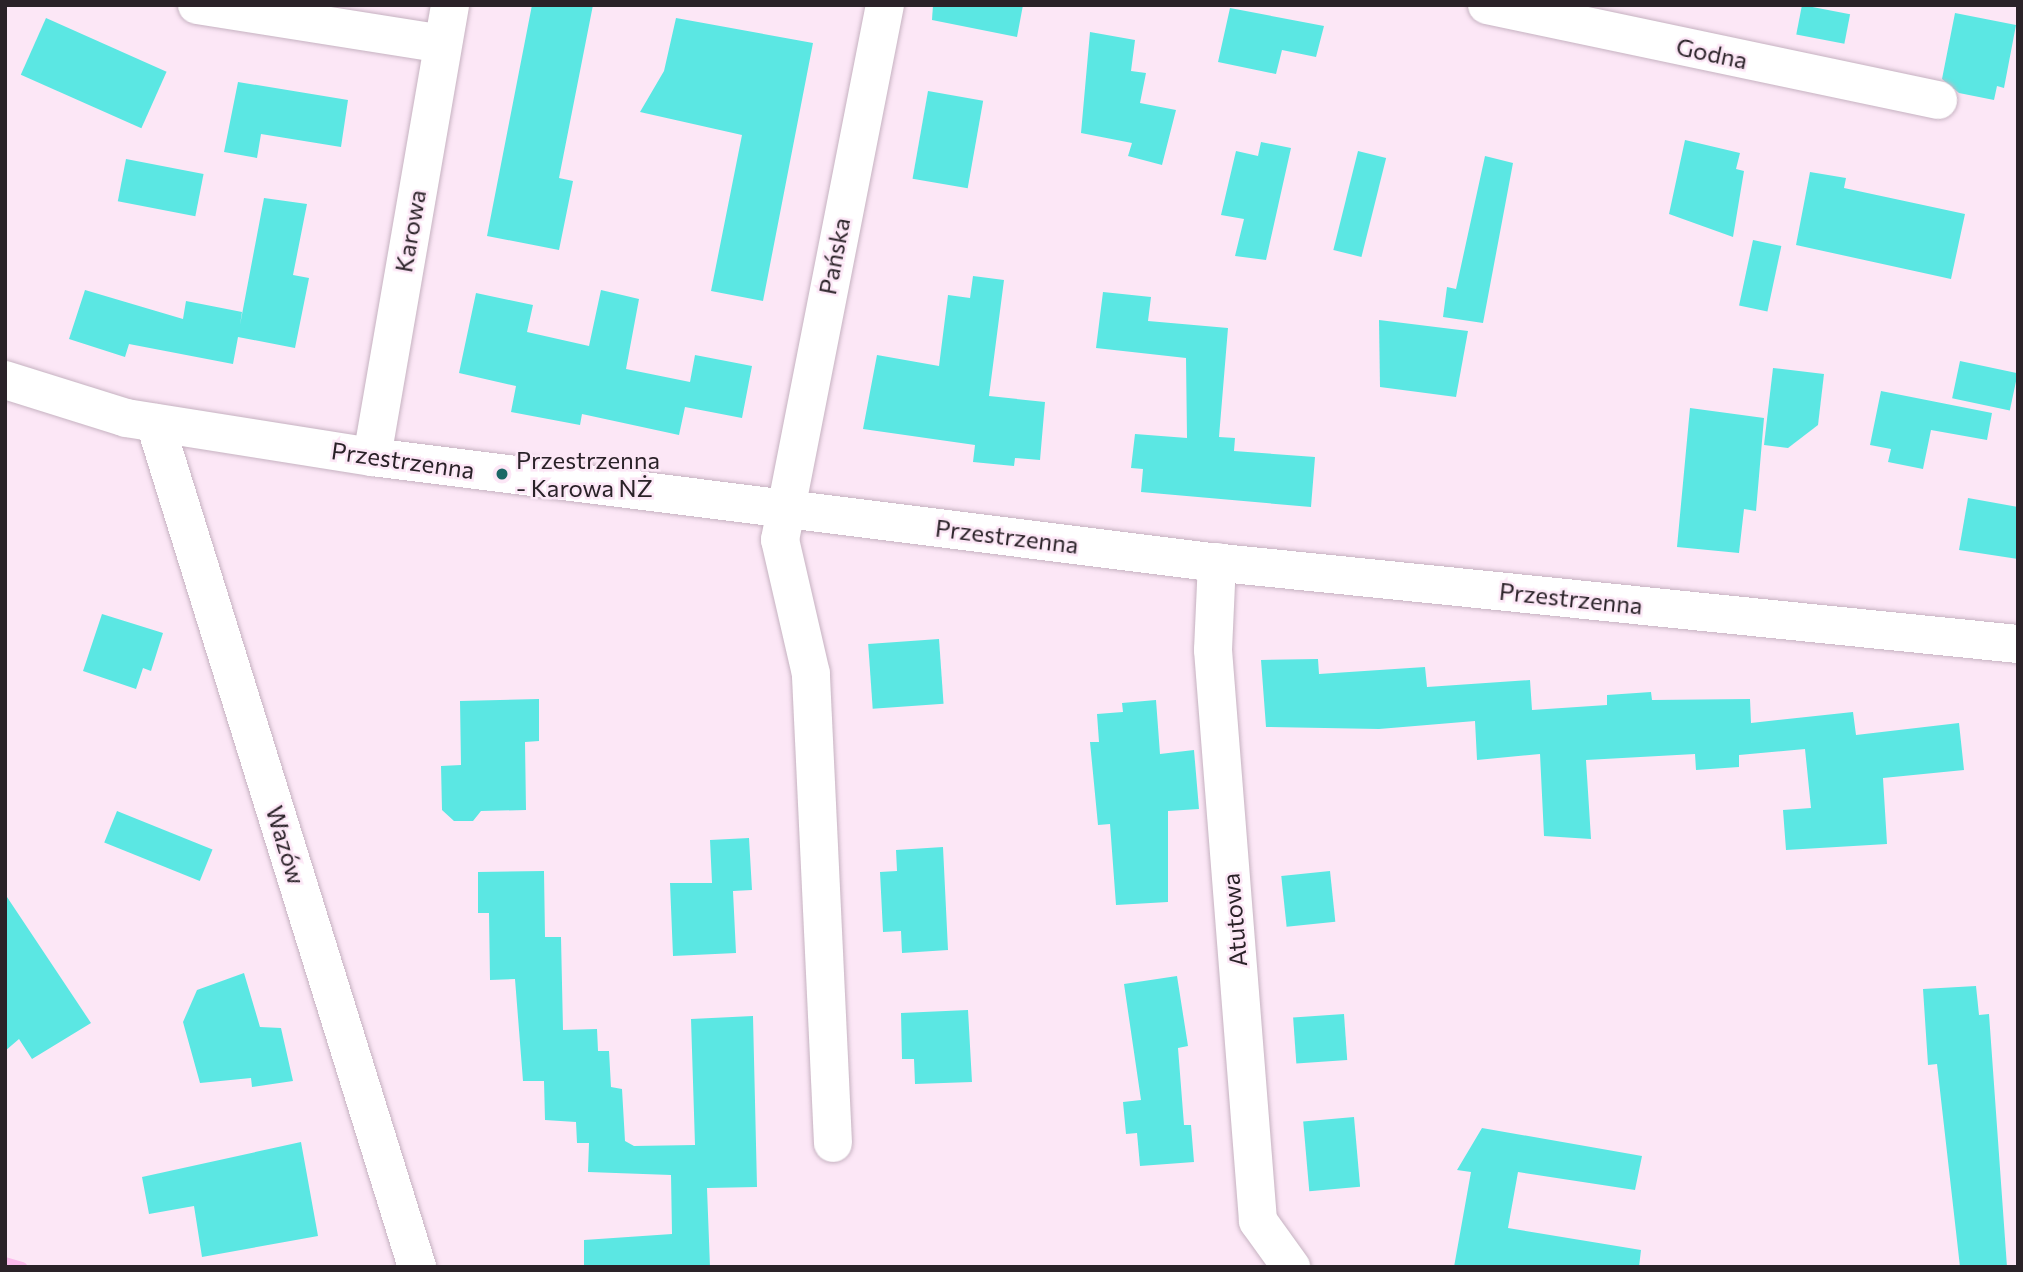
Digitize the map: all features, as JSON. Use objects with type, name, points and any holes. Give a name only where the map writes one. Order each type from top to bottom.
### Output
[{"type":"street","points":[[197,5],[442,44]]},
{"type":"street","name":"Karowa","points":[[372,457],[450,5]]},
{"type":"street","name":"Pańska","points":[[833,1143],[811,674],[781,559],[783,507],[885,5]]},
{"type":"street","name":"Godna","points":[[1487,5],[1938,100]]},
{"type":"street","name":"Przestrzenna","points":[[5,380],[155,424],[372,457],[1217,562],[2018,644]]},
{"type":"street","name":"Wazów","points":[[155,424],[417,1267]]},
{"type":"street","name":"Atutowa","points":[[1217,562],[1213,650],[1258,1220],[1291,1267]]},
{"type":"building","points":[[532,5],[593,5],[559,178],[573,181],[559,250],[487,236]]},
{"type":"building","points":[[933,5],[1023,5],[1017,37],[932,20]]},
{"type":"building","points":[[1802,5],[1850,14],[1844,44],[1796,34]]},
{"type":"building","points":[[1230,8],[1324,26],[1316,57],[1282,50],[1276,74],[1218,62]]},
{"type":"building","points":[[1955,13],[2016,25],[2004,88],[1997,86],[1994,100],[1959,93],[1942,79]]},
{"type":"building","points":[[46,18],[167,72],[141,128],[21,75]]},
{"type":"building","points":[[676,18],[813,43],[763,301],[711,291],[742,135],[640,112],[664,71]]},
{"type":"building","points":[[1090,32],[1135,40],[1131,71],[1146,73],[1140,103],[1176,110],[1162,165],[1128,156],[1132,143],[1081,133]]},
{"type":"building","points":[[238,82],[348,100],[341,147],[261,134],[257,158],[224,152]]},
{"type":"building","points":[[928,91],[983,101],[968,188],[913,179]]},
{"type":"building","points":[[1685,140],[1740,153],[1736,169],[1744,171],[1733,237],[1669,214]]},
{"type":"building","points":[[1261,142],[1291,148],[1266,260],[1235,256],[1244,219],[1221,215],[1236,151],[1258,156]]},
{"type":"building","points":[[1358,151],[1386,158],[1361,257],[1333,250]]},
{"type":"building","points":[[1485,156],[1513,163],[1483,323],[1443,317],[1447,287],[1456,289]]},
{"type":"building","points":[[126,159],[204,174],[195,216],[118,201]]},
{"type":"building","points":[[1810,172],[1846,178],[1844,188],[1965,214],[1951,279],[1796,245]]},
{"type":"building","points":[[264,198],[307,204],[293,275],[309,278],[295,348],[238,337],[233,364],[129,344],[125,357],[69,339],[85,290],[183,319],[186,301],[242,312],[240,325]]},
{"type":"building","points":[[1753,240],[1781,246],[1767,312],[1739,306]]},
{"type":"building","points":[[973,276],[1004,280],[989,396],[1045,402],[1040,460],[1015,458],[1014,466],[973,462],[975,445],[863,429],[877,355],[939,366],[948,295],[970,298]]},
{"type":"building","points":[[601,290],[639,299],[626,369],[690,382],[695,355],[752,366],[742,418],[685,407],[679,435],[582,414],[580,425],[511,412],[516,386],[459,373],[476,293],[533,305],[527,332],[589,346]]},
{"type":"building","points":[[1103,292],[1151,297],[1148,321],[1228,328],[1219,437],[1235,438],[1234,451],[1315,457],[1311,507],[1141,492],[1143,469],[1131,468],[1135,434],[1187,438],[1186,358],[1096,348]]},
{"type":"building","points":[[1379,320],[1468,331],[1456,397],[1380,387]]},
{"type":"building","points":[[1960,361],[2018,373],[2010,410],[1952,398]]},
{"type":"building","points":[[1773,368],[1824,374],[1818,425],[1788,448],[1764,445]]},
{"type":"building","points":[[1881,391],[1992,413],[1987,440],[1931,430],[1923,469],[1888,462],[1891,449],[1870,445]]},
{"type":"building","points":[[1690,408],[1764,418],[1756,511],[1744,509],[1739,553],[1677,547]]},
{"type":"building","points":[[1968,498],[2018,507],[2018,559],[1959,550]]},
{"type":"building","points":[[102,614],[163,633],[151,671],[143,668],[136,689],[83,671]]},
{"type":"building","points":[[939,639],[944,704],[873,709],[868,644]]},
{"type":"building","points":[[1318,659],[1319,674],[1425,667],[1427,687],[1530,680],[1532,710],[1607,705],[1607,695],[1651,692],[1652,700],[1750,699],[1751,723],[1853,712],[1856,735],[1959,723],[1964,770],[1883,778],[1887,844],[1786,850],[1783,810],[1811,808],[1805,749],[1739,755],[1739,767],[1696,770],[1695,754],[1586,760],[1591,839],[1544,836],[1540,754],[1477,760],[1475,721],[1379,729],[1266,727],[1261,660]]},
{"type":"building","points":[[539,699],[539,741],[525,742],[526,810],[481,811],[473,821],[454,821],[442,810],[441,766],[461,765],[460,701]]},
{"type":"building","points":[[1156,700],[1160,754],[1194,750],[1199,809],[1168,811],[1168,902],[1116,905],[1110,824],[1098,825],[1090,742],[1099,742],[1097,714],[1123,712],[1122,703]]},
{"type":"building","points":[[117,811],[212,850],[200,881],[104,843]]},
{"type":"building","points":[[749,838],[752,890],[733,891],[736,953],[673,956],[670,883],[712,883],[710,840]]},
{"type":"building","points":[[943,847],[948,950],[902,953],[901,931],[883,932],[880,872],[897,871],[896,850]]},
{"type":"building","points":[[544,871],[545,937],[561,937],[563,1030],[597,1029],[598,1051],[609,1051],[611,1087],[622,1089],[625,1141],[634,1146],[695,1145],[691,1019],[753,1016],[757,1187],[707,1188],[710,1267],[584,1267],[584,1240],[672,1234],[671,1175],[588,1172],[589,1143],[577,1143],[576,1122],[545,1120],[544,1081],[523,1081],[515,979],[490,980],[489,913],[478,913],[478,872]]},
{"type":"building","points":[[1330,871],[1335,922],[1287,927],[1281,876]]},
{"type":"building","points":[[5,894],[91,1023],[32,1059],[19,1039],[5,1051]]},
{"type":"building","points":[[244,973],[260,1027],[281,1028],[293,1081],[252,1087],[251,1078],[200,1083],[183,1022],[197,990]]},
{"type":"building","points":[[1177,976],[1188,1046],[1178,1048],[1184,1125],[1191,1125],[1194,1162],[1140,1166],[1137,1133],[1126,1134],[1123,1102],[1141,1100],[1124,984]]},
{"type":"building","points":[[1976,986],[1979,1015],[1989,1014],[2007,1267],[1960,1267],[1937,1064],[1928,1065],[1923,989]]},
{"type":"building","points":[[968,1010],[972,1082],[915,1084],[914,1059],[902,1059],[901,1013]]},
{"type":"building","points":[[1344,1014],[1347,1060],[1296,1063],[1293,1018]]},
{"type":"building","points":[[1354,1117],[1360,1187],[1309,1191],[1303,1121]]},
{"type":"building","points":[[1482,1128],[1642,1156],[1635,1190],[1518,1172],[1508,1228],[1641,1250],[1639,1267],[1454,1267],[1471,1172],[1457,1170]]},
{"type":"building","points":[[301,1142],[318,1236],[202,1257],[194,1206],[149,1214],[142,1177]]},
{"type":"waterway","points":[[5,1262],[22,1267]]},
{"type":"place","name":"Przestrzenna - Karowa NŻ","points":[[502,474]]}]
